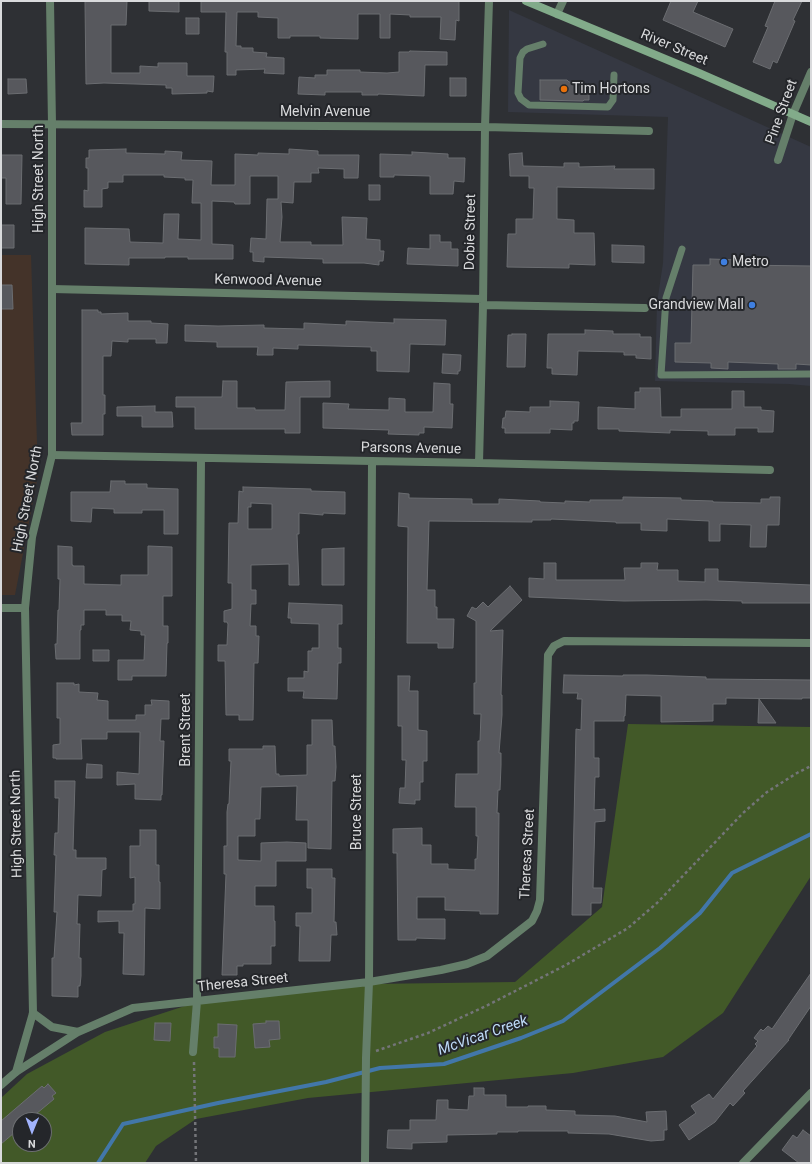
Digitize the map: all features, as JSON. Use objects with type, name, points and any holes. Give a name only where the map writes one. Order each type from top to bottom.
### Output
[{"type":"main road","name":"River Street","points":[[526,1],[699,72],[811,122]]},
{"type":"street","name":"High Street North","points":[[16,1072],[33,1013],[25,608],[32,537],[52,455],[52,124],[50,1]]},
{"type":"street","name":"Dobie Street","points":[[478,463],[489,1]]},
{"type":"street","points":[[557,14],[563,1]]},
{"type":"street","name":"Pine Street","points":[[778,160],[793,114],[811,72]]},
{"type":"street","name":"Melvin Avenue","points":[[1,124],[485,127],[649,131]]},
{"type":"street","name":"Kenwood Avenue","points":[[52,289],[645,308]]},
{"type":"street","name":"Parsons Avenue","points":[[52,455],[770,470]]},
{"type":"street","name":"Brent Street","points":[[193,1052],[197,1001],[201,459]]},
{"type":"street","name":"Bruce Street","points":[[365,1163],[365,1090],[369,982],[372,462]]},
{"type":"street","points":[[1,608],[25,608]]},
{"type":"street","name":"Theresa Street","points":[[1,1085],[16,1072],[78,1032],[134,1008],[369,982],[441,970],[467,964],[487,956],[532,921],[540,900],[548,654],[554,646],[564,641],[811,643]]},
{"type":"street","points":[[33,1013],[52,1027],[78,1032]]},
{"type":"street","points":[[742,1163],[811,1093]]},
{"type":"lane","points":[[543,44],[527,49],[523,52],[520,58],[518,93],[520,99],[529,105],[608,107],[614,100],[614,75]]},
{"type":"lane","points":[[682,249],[666,298],[661,375],[811,374]]},
{"type":"path","points":[[366,1056],[428,1033],[486,1006],[566,965],[628,928],[657,904],[743,813],[767,792],[811,766]]},
{"type":"path","points":[[193,1052],[196,1163]]},
{"type":"shaded area","points":[[509,10],[811,147],[811,386],[789,384],[655,381],[657,303],[663,263],[668,117],[508,112]]},
{"type":"shaded area","points":[[1,255],[31,255],[38,475],[15,595],[1,595]]},
{"type":"green space","points":[[628,724],[811,727],[811,876],[723,1013],[663,1057],[573,1073],[308,1098],[196,1119],[156,1146],[145,1163],[1,1163],[1,1098],[27,1074],[105,1032],[197,1002],[371,984],[515,982],[602,907]]},
{"type":"building","points":[[85,1],[127,1],[126,25],[111,25],[111,73],[140,73],[140,66],[158,67],[158,63],[187,63],[187,76],[214,76],[213,92],[207,91],[207,93],[172,94],[172,88],[166,88],[166,85],[104,83],[86,84]]},
{"type":"building","points":[[149,1],[179,1],[179,12],[149,11]]},
{"type":"building","points":[[201,1],[459,1],[459,21],[456,20],[455,40],[440,39],[441,17],[410,17],[410,15],[390,14],[390,38],[380,38],[380,14],[358,14],[358,39],[320,38],[320,36],[290,36],[290,38],[278,38],[278,18],[258,17],[258,12],[237,12],[236,46],[241,46],[241,48],[253,48],[253,52],[267,53],[266,57],[284,58],[284,74],[264,73],[265,69],[236,70],[236,75],[227,75],[227,52],[225,52],[226,12],[201,12]]},
{"type":"building","points":[[671,1],[698,1],[693,12],[733,29],[725,47],[663,20]]},
{"type":"building","points":[[775,1],[802,1],[793,20],[795,21],[777,63],[773,61],[770,69],[753,62],[768,27],[765,26]]},
{"type":"building","points":[[186,18],[199,18],[199,34],[186,34]]},
{"type":"building","points":[[399,52],[447,52],[447,65],[425,65],[424,96],[378,94],[362,95],[362,92],[325,92],[325,95],[298,94],[299,77],[315,78],[315,75],[327,75],[327,70],[360,70],[360,72],[387,73],[399,72]]},
{"type":"building","points":[[450,78],[466,78],[466,96],[450,96]]},
{"type":"building","points":[[8,79],[26,79],[27,93],[8,94]]},
{"type":"building","name":"Tim Hortons","points":[[540,80],[567,80],[569,82],[589,84],[589,100],[540,100]]},
{"type":"building","points":[[126,149],[126,153],[165,154],[165,151],[182,152],[181,160],[212,161],[211,185],[235,185],[235,154],[289,154],[289,149],[318,151],[318,155],[359,155],[358,178],[344,178],[344,169],[318,168],[319,173],[311,173],[311,182],[294,182],[293,203],[281,202],[282,217],[280,242],[311,242],[311,245],[343,245],[342,217],[367,218],[366,239],[380,240],[380,251],[384,251],[383,261],[379,261],[379,265],[364,263],[323,263],[323,259],[264,257],[264,262],[253,261],[253,252],[250,252],[251,238],[266,239],[267,199],[278,199],[278,176],[250,176],[250,204],[212,201],[212,244],[233,245],[233,259],[188,259],[188,257],[129,258],[129,265],[85,264],[85,228],[129,229],[130,242],[163,243],[164,214],[179,214],[178,239],[201,240],[201,203],[192,203],[193,180],[164,177],[164,175],[123,175],[123,182],[108,182],[108,188],[102,189],[102,207],[84,207],[84,190],[88,191],[88,168],[86,168],[86,158],[89,158],[89,150]]},
{"type":"building","points":[[412,152],[448,154],[448,158],[465,158],[464,182],[454,181],[453,194],[430,194],[430,176],[394,175],[394,177],[380,177],[380,154],[412,155]]},
{"type":"building","points":[[522,153],[523,166],[564,167],[564,163],[579,163],[579,167],[615,166],[614,169],[654,169],[654,189],[557,187],[557,219],[574,220],[574,233],[594,233],[595,265],[569,264],[569,268],[507,267],[508,234],[516,234],[516,219],[533,219],[534,188],[529,188],[529,176],[510,176],[509,154]]},
{"type":"building","points":[[1,155],[22,155],[21,204],[6,204],[6,178],[1,178]]},
{"type":"building","points":[[369,185],[380,185],[380,200],[369,200]]},
{"type":"building","points":[[1,225],[14,225],[14,248],[1,248]]},
{"type":"building","points":[[430,235],[440,235],[440,242],[451,242],[451,249],[458,249],[458,266],[407,264],[408,248],[430,249]]},
{"type":"building","points":[[612,245],[644,246],[644,263],[612,262]]},
{"type":"building","name":"Grandview Mall","points":[[710,259],[740,260],[740,265],[811,266],[811,365],[796,364],[796,369],[778,369],[778,364],[728,362],[728,369],[711,368],[711,363],[675,362],[675,343],[691,343],[693,265],[710,265]]},
{"type":"building","points":[[1,285],[12,285],[13,309],[1,309]]},
{"type":"building","points":[[82,310],[98,310],[101,314],[128,313],[128,321],[151,321],[151,323],[168,324],[167,343],[156,343],[156,339],[128,339],[128,342],[112,341],[111,356],[103,356],[103,395],[105,395],[105,414],[103,414],[103,435],[72,435],[71,423],[82,423]]},
{"type":"building","points":[[394,319],[446,320],[445,345],[410,344],[409,372],[377,371],[377,351],[371,351],[371,347],[298,345],[298,349],[273,348],[273,355],[257,355],[258,347],[217,347],[217,342],[185,341],[185,325],[264,325],[264,328],[304,329],[304,323],[346,325],[346,321],[394,323]]},
{"type":"building","points":[[585,330],[613,331],[613,334],[640,334],[640,337],[651,337],[651,359],[636,358],[636,355],[624,355],[624,352],[578,351],[577,375],[552,374],[552,368],[547,368],[548,334],[585,334]]},
{"type":"building","points":[[526,334],[525,367],[507,367],[508,335]]},
{"type":"building","points":[[443,354],[461,355],[460,371],[458,371],[458,374],[442,373]]},
{"type":"building","points":[[223,381],[237,381],[237,408],[255,408],[255,410],[285,410],[286,382],[330,381],[330,397],[300,397],[300,433],[285,433],[285,429],[195,429],[195,407],[176,407],[176,397],[222,397]]},
{"type":"building","points":[[434,383],[450,384],[450,404],[453,404],[452,428],[424,427],[424,433],[419,433],[419,435],[388,434],[389,430],[323,428],[323,403],[349,404],[348,409],[389,410],[389,398],[405,399],[405,412],[433,412]]},
{"type":"building","points":[[640,388],[660,388],[661,417],[681,417],[681,409],[732,409],[732,391],[744,391],[744,407],[761,407],[761,410],[774,411],[773,432],[758,432],[758,428],[735,428],[735,435],[708,435],[708,431],[670,430],[670,433],[598,429],[598,407],[635,409],[635,392],[640,392]]},
{"type":"building","points":[[550,401],[579,402],[578,421],[574,421],[574,423],[572,423],[572,430],[550,429],[550,433],[505,433],[505,428],[502,428],[503,418],[505,418],[506,411],[530,412],[530,407],[550,407]]},
{"type":"building","points":[[155,406],[155,412],[172,412],[173,427],[142,427],[142,416],[117,416],[117,407]]},
{"type":"building","points":[[111,481],[125,481],[125,484],[147,484],[147,488],[178,489],[178,534],[164,534],[164,510],[142,510],[142,513],[114,513],[114,509],[92,508],[91,522],[71,521],[71,492],[110,492]]},
{"type":"building","points":[[243,487],[311,489],[311,491],[345,492],[345,514],[323,513],[323,515],[299,513],[299,534],[297,534],[299,585],[289,585],[289,564],[251,565],[251,590],[256,590],[256,604],[251,604],[250,626],[256,626],[256,636],[259,636],[258,663],[254,663],[253,720],[239,720],[239,715],[226,715],[225,661],[218,661],[218,645],[227,645],[228,624],[227,622],[224,622],[224,611],[232,609],[232,583],[228,583],[229,523],[238,523],[239,491],[243,492]],"holes":[[[251,503],[272,504],[272,529],[248,529],[248,507],[251,507]]]},
{"type":"building","points":[[399,493],[409,494],[409,498],[472,499],[472,504],[499,504],[499,499],[565,503],[565,501],[590,502],[590,500],[623,500],[623,497],[681,498],[681,500],[713,502],[761,503],[761,499],[780,497],[779,525],[767,525],[766,547],[750,547],[751,525],[720,524],[720,541],[709,541],[709,521],[667,519],[667,531],[641,530],[641,523],[551,519],[532,520],[532,522],[429,521],[427,590],[435,590],[437,619],[454,619],[453,648],[438,648],[438,643],[407,643],[408,527],[398,526]]},
{"type":"building","points":[[58,546],[72,547],[72,565],[84,566],[84,584],[121,585],[121,575],[148,575],[148,546],[172,547],[172,596],[163,596],[163,626],[168,626],[166,676],[132,676],[132,680],[118,680],[118,660],[144,660],[145,635],[141,635],[141,631],[130,630],[131,621],[122,621],[122,615],[106,615],[106,610],[84,610],[84,625],[81,625],[80,630],[80,659],[56,659],[55,644],[57,644],[60,579],[58,579]]},
{"type":"building","points":[[344,548],[344,585],[322,585],[322,549]]},
{"type":"building","points":[[544,563],[556,563],[556,580],[625,580],[624,568],[641,568],[641,563],[658,563],[657,570],[678,570],[678,581],[705,582],[705,569],[718,569],[718,581],[811,585],[811,603],[742,603],[742,601],[706,600],[624,601],[529,597],[529,578],[544,579]]},
{"type":"building","points":[[510,586],[522,600],[490,631],[503,630],[501,695],[502,715],[499,753],[501,753],[501,765],[497,813],[499,813],[498,914],[480,914],[480,911],[445,910],[445,897],[417,897],[417,919],[445,919],[445,939],[416,938],[416,940],[398,940],[397,853],[393,853],[393,829],[422,828],[422,845],[431,845],[431,864],[448,864],[448,869],[475,870],[478,836],[476,836],[476,807],[455,807],[456,774],[478,774],[478,741],[480,741],[481,714],[474,714],[474,683],[476,683],[476,621],[467,616],[472,607],[476,609],[483,602],[488,607]]},
{"type":"building","points":[[289,603],[342,605],[342,624],[338,624],[338,648],[341,648],[341,663],[338,663],[337,699],[303,698],[304,691],[288,691],[288,678],[304,678],[304,671],[308,672],[308,651],[312,651],[312,648],[319,648],[319,624],[291,623],[291,618],[288,618]]},
{"type":"building","points":[[93,650],[109,650],[109,661],[93,661]]},
{"type":"building","points":[[564,675],[647,675],[706,677],[706,679],[811,680],[811,698],[726,698],[726,704],[713,704],[713,721],[661,722],[661,696],[626,695],[624,721],[594,721],[594,758],[599,758],[599,777],[595,777],[594,810],[605,809],[605,821],[595,822],[593,888],[602,888],[601,903],[591,903],[591,915],[572,915],[576,729],[581,730],[582,699],[577,699],[578,693],[563,693]]},
{"type":"building","points":[[398,676],[410,676],[409,691],[418,691],[418,730],[427,731],[427,761],[423,761],[423,782],[420,782],[420,800],[415,800],[415,804],[399,803],[400,788],[405,788],[406,760],[402,760],[402,726],[398,726]]},
{"type":"building","points":[[57,683],[74,683],[74,685],[79,684],[79,692],[98,693],[97,700],[108,701],[108,720],[136,720],[136,715],[145,715],[145,705],[152,705],[151,700],[169,701],[169,719],[161,719],[160,741],[164,741],[161,800],[135,799],[135,784],[117,785],[117,772],[139,774],[140,732],[107,732],[107,739],[81,739],[82,759],[53,758],[53,745],[60,744],[60,718],[57,718]]},
{"type":"building","points":[[759,699],[776,723],[758,723]]},
{"type":"building","points":[[312,720],[332,720],[333,746],[335,746],[336,767],[335,781],[332,781],[331,849],[308,848],[308,820],[296,820],[297,786],[261,787],[260,819],[255,819],[255,836],[238,836],[238,860],[261,861],[261,843],[287,842],[306,843],[306,861],[276,861],[276,886],[255,886],[255,906],[274,906],[275,946],[271,946],[271,964],[243,964],[243,966],[237,966],[237,975],[222,975],[226,874],[224,874],[224,846],[227,846],[227,812],[229,804],[231,761],[229,761],[229,749],[263,749],[263,746],[275,746],[276,774],[279,774],[279,776],[307,775],[307,745],[312,745]]},
{"type":"building","points":[[87,764],[102,765],[102,778],[86,778]]},
{"type":"building","points":[[55,781],[75,781],[73,850],[76,850],[76,858],[106,858],[106,869],[102,870],[101,896],[78,895],[77,924],[80,924],[79,958],[81,958],[81,976],[80,986],[78,986],[78,997],[52,996],[52,958],[54,958],[57,912],[54,912],[56,855],[54,855],[55,833],[58,833],[59,798],[55,798]]},
{"type":"building","points":[[140,830],[156,830],[156,865],[159,865],[160,882],[160,909],[145,908],[144,975],[123,974],[124,933],[119,933],[119,921],[98,922],[98,911],[133,911],[133,904],[135,904],[135,877],[130,878],[130,846],[140,846]]},
{"type":"building","points":[[307,869],[332,869],[332,878],[335,878],[334,922],[336,922],[337,935],[331,935],[330,961],[299,961],[300,926],[296,926],[296,913],[312,913],[312,888],[307,888]]},
{"type":"building","points":[[811,973],[811,1006],[789,1040],[743,1091],[745,1093],[733,1106],[730,1103],[715,1122],[689,1140],[679,1125],[696,1113],[691,1106],[709,1094],[713,1099],[757,1046],[755,1044],[758,1041],[754,1038],[761,1029],[763,1031],[768,1026],[772,1029]]},
{"type":"building","points":[[266,1021],[279,1021],[280,1039],[269,1040],[270,1047],[255,1048],[253,1024],[266,1023]]},
{"type":"building","points":[[155,1023],[171,1023],[170,1041],[154,1040]]},
{"type":"building","points":[[218,1024],[237,1025],[235,1057],[219,1057],[219,1048],[214,1048],[214,1037],[218,1037]]},
{"type":"building","points":[[48,1084],[56,1093],[52,1096],[54,1099],[38,1112],[12,1112],[12,1135],[1,1144],[1,1121],[42,1086],[44,1088]]},
{"type":"building","points":[[474,1088],[484,1088],[484,1095],[506,1095],[506,1107],[546,1106],[546,1110],[575,1111],[575,1115],[615,1116],[647,1122],[646,1112],[666,1111],[667,1130],[664,1130],[664,1140],[651,1141],[609,1134],[568,1133],[568,1131],[518,1131],[497,1132],[497,1134],[447,1135],[447,1142],[412,1143],[412,1149],[387,1148],[388,1130],[410,1130],[410,1120],[436,1120],[437,1100],[448,1100],[448,1109],[468,1110],[469,1096],[474,1096]]},
{"type":"building","points":[[803,1130],[811,1136],[811,1163],[799,1163],[782,1150],[793,1135],[797,1138]]},
{"type":"waterway","name":"McVicar Creek","points":[[98,1163],[123,1124],[218,1103],[326,1082],[380,1068],[444,1064],[521,1038],[563,1021],[660,948],[700,913],[732,873],[811,834]]},
{"type":"place","name":"Tim Hortons","points":[[564,89]]},
{"type":"place","name":"Metro","points":[[724,262]]},
{"type":"place","name":"Grandview Mall","points":[[752,305]]}]
